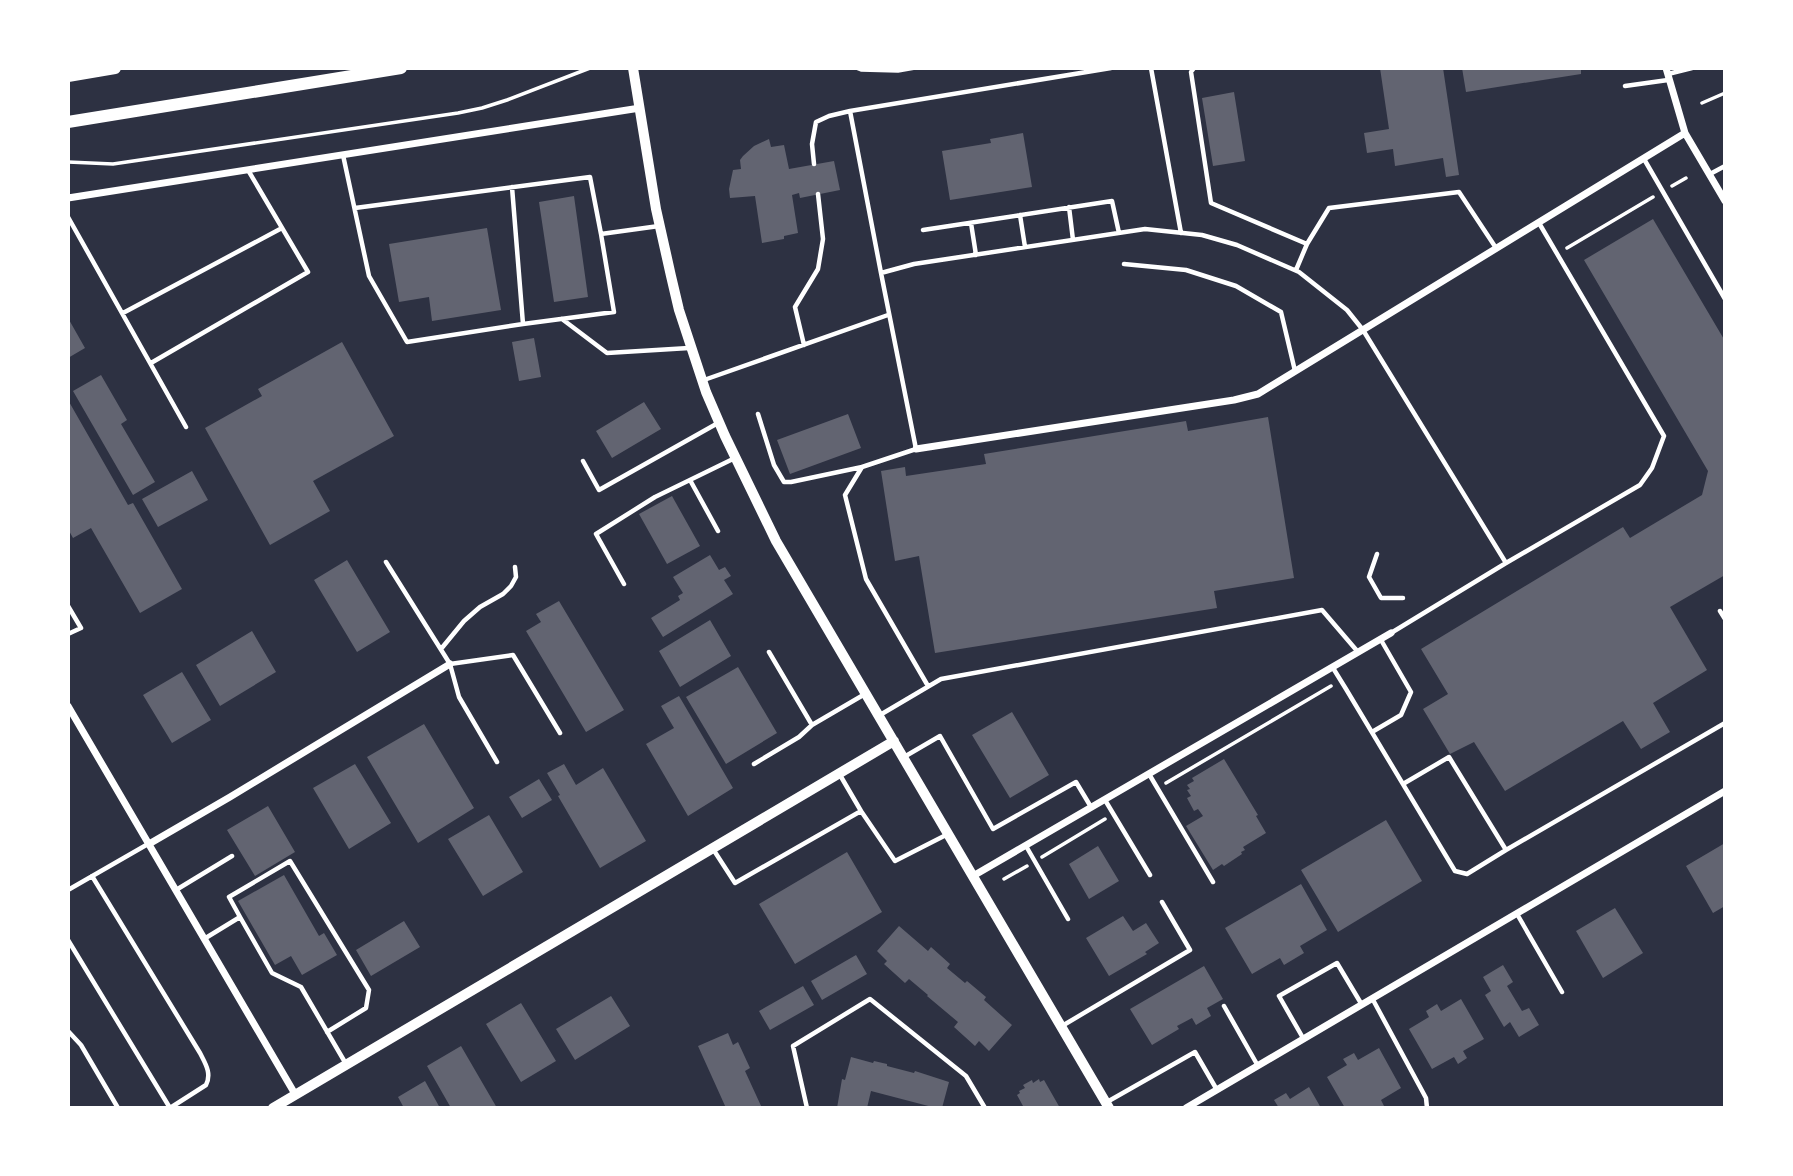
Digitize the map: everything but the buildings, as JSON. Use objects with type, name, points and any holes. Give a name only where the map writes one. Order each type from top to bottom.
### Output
[{"type":"main road","points":[[68,76],[115,68]]},
{"type":"main road","points":[[68,122],[401,68]]},
{"type":"street","points":[[633,68],[660,226],[679,310],[719,422],[776,541],[1107,1105]]},
{"type":"street","points":[[1667,74],[1685,133],[1725,201]]},
{"type":"street","points":[[68,198],[640,108]]},
{"type":"street","points":[[916,449],[1234,400],[1258,394],[1685,133]]},
{"type":"street","points":[[973,876],[1391,632]]},
{"type":"street","points":[[149,844],[450,664]]},
{"type":"street","points":[[68,706],[295,1094]]},
{"type":"street","points":[[273,1108],[894,741]]},
{"type":"street","points":[[1186,1108],[1725,791]]},
{"type":"lane","points":[[814,164],[812,144],[816,122],[829,116],[1111,68]]},
{"type":"lane","points":[[1151,68],[1181,233]]},
{"type":"lane","points":[[1194,68],[1191,72],[1211,203],[1307,244]]},
{"type":"lane","points":[[1625,86],[1692,68]]},
{"type":"lane","points":[[758,414],[774,465],[784,482],[862,467],[916,449],[850,111]]},
{"type":"lane","points":[[343,155],[369,276],[407,342],[614,312],[590,177],[355,208]]},
{"type":"lane","points":[[1643,159],[1725,299]]},
{"type":"lane","points":[[1709,174],[1725,166]]},
{"type":"lane","points":[[150,363],[308,272],[247,170]]},
{"type":"lane","points":[[512,187],[523,324]]},
{"type":"lane","points":[[1296,270],[1307,244],[1329,208],[1459,192],[1496,248]]},
{"type":"lane","points":[[804,345],[796,307],[818,268],[823,239],[818,194]]},
{"type":"lane","points":[[923,230],[1112,201],[1119,233]]},
{"type":"lane","points":[[1069,208],[1073,240]]},
{"type":"lane","points":[[1020,215],[1025,247]]},
{"type":"lane","points":[[68,217],[187,427]]},
{"type":"lane","points":[[971,223],[976,255]]},
{"type":"lane","points":[[1391,632],[1640,485],[1652,468],[1664,436],[1538,223]]},
{"type":"lane","points":[[601,233],[660,226]]},
{"type":"lane","points":[[123,313],[282,228]]},
{"type":"lane","points":[[881,273],[914,264],[1145,229],[1202,235],[1237,245],[1296,270],[1347,310],[1363,330],[1506,563]]},
{"type":"lane","points":[[1124,264],[1186,270],[1236,286],[1281,312],[1295,371]]},
{"type":"lane","points":[[703,380],[888,316]]},
{"type":"lane","points":[[561,319],[607,353],[692,347]]},
{"type":"lane","points":[[583,461],[599,489],[719,422]]},
{"type":"lane","points":[[624,584],[596,534],[655,497],[735,457]]},
{"type":"lane","points":[[862,467],[845,495],[866,579],[928,686]]},
{"type":"lane","points":[[690,480],[718,531]]},
{"type":"lane","points":[[1377,554],[1369,577],[1381,597],[1403,598]]},
{"type":"lane","points":[[386,562],[450,664],[459,697],[497,762]]},
{"type":"lane","points":[[441,649],[464,621],[511,586],[516,577],[515,567]]},
{"type":"lane","points":[[68,606],[81,628],[68,634]]},
{"type":"lane","points":[[879,716],[941,679],[1322,610],[1358,652]]},
{"type":"lane","points":[[1720,611],[1725,620]]},
{"type":"lane","points":[[1372,732],[1401,715],[1411,692],[1380,639]]},
{"type":"lane","points":[[769,652],[812,725]]},
{"type":"lane","points":[[450,664],[513,655],[560,733]]},
{"type":"lane","points":[[1333,667],[1455,871],[1466,874],[1725,723]]},
{"type":"lane","points":[[754,764],[866,693]]},
{"type":"lane","points":[[904,757],[940,736],[993,829],[1076,782],[1091,807]]},
{"type":"lane","points":[[1403,784],[1449,757],[1506,850]]},
{"type":"lane","points":[[1149,774],[1213,882]]},
{"type":"lane","points":[[839,775],[895,861],[948,834]]},
{"type":"lane","points":[[1105,799],[1150,875]]},
{"type":"lane","points":[[713,848],[735,883],[861,811]]},
{"type":"lane","points":[[68,890],[149,844]]},
{"type":"lane","points":[[1026,845],[1068,919]]},
{"type":"lane","points":[[176,890],[232,856]]},
{"type":"lane","points":[[327,1032],[366,1008],[369,990],[290,860],[229,897],[272,973],[301,987],[327,1032],[346,1064]]},
{"type":"lane","points":[[68,940],[170,1108],[206,1085],[209,1072],[200,1053],[92,876]]},
{"type":"lane","points":[[1061,1026],[1190,950],[1162,902]]},
{"type":"lane","points":[[1517,914],[1562,992]]},
{"type":"lane","points":[[204,939],[240,917]]},
{"type":"lane","points":[[1304,1039],[1279,996],[1337,962],[1362,1005]]},
{"type":"lane","points":[[1373,998],[1426,1098],[1427,1108]]},
{"type":"lane","points":[[807,1108],[793,1046],[870,999],[966,1076],[985,1108]]},
{"type":"lane","points":[[1224,1006],[1258,1066]]},
{"type":"lane","points":[[68,1031],[81,1045],[118,1108]]},
{"type":"lane","points":[[1107,1105],[1195,1052],[1217,1090]]},
{"type":"path","points":[[68,162],[113,164],[458,113],[507,100],[590,68]]},
{"type":"path","points":[[856,68],[898,71],[915,68]]},
{"type":"path","points":[[1702,103],[1725,93]]},
{"type":"path","points":[[1557,254],[1686,178]]},
{"type":"path","points":[[1157,788],[1340,680]]},
{"type":"path","points":[[1004,879],[1114,814]]}]
